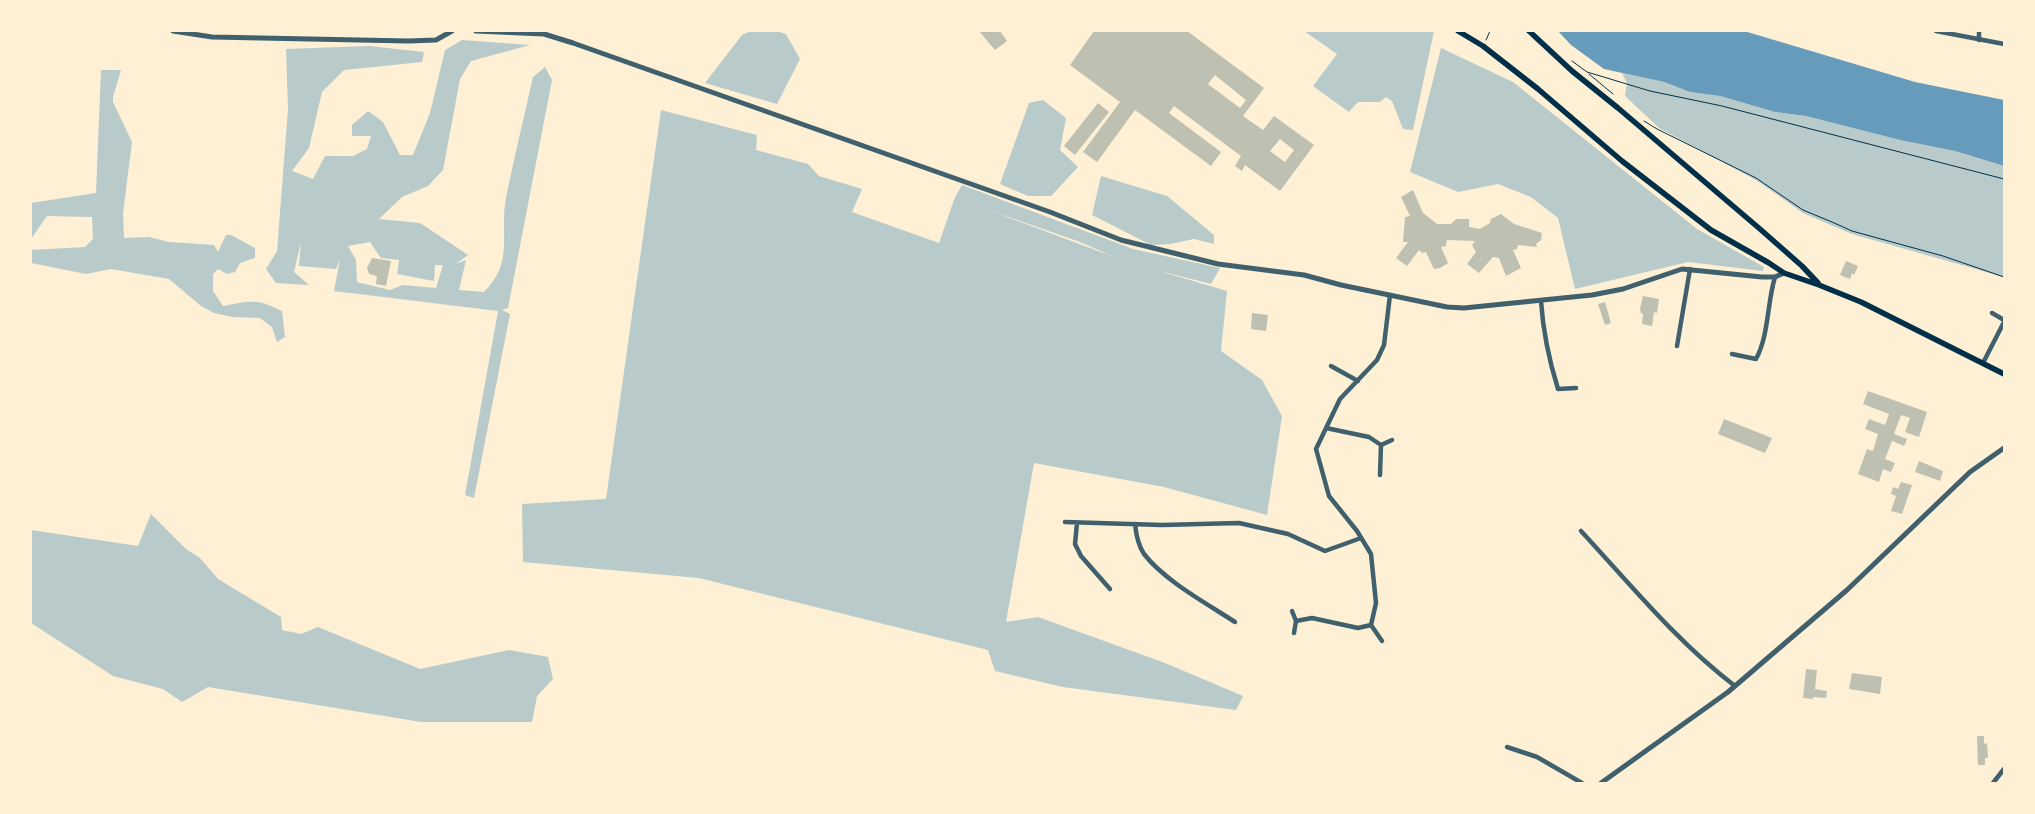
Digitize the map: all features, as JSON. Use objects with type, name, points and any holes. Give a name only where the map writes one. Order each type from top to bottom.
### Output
[{"type":"main road","points":[[1458,31],[1483,46],[1538,89],[1622,161],[1711,230],[1784,273],[1861,302],[2004,374]]},
{"type":"main road","points":[[1529,31],[1572,71],[1618,108],[1802,266],[1819,285]]},
{"type":"street","points":[[174,31],[212,37],[408,41],[436,40],[452,31]]},
{"type":"street","points":[[476,31],[544,34],[573,43],[1050,212],[1121,240],[1218,264],[1304,275],[1390,295],[1464,308],[1540,301],[1623,288],[1690,268],[1762,277],[1775,277],[1784,273]]},
{"type":"street","points":[[1936,31],[2004,44]]},
{"type":"street","points":[[1979,31],[1979,40]]},
{"type":"street","points":[[1677,346],[1690,268]]},
{"type":"street","points":[[1732,354],[1756,359],[1775,277]]},
{"type":"street","points":[[1382,641],[1371,625],[1376,604],[1371,554],[1329,496],[1316,449],[1340,400],[1377,360],[1384,345],[1390,295]]},
{"type":"street","points":[[1540,301],[1543,329],[1558,389],[1576,388]]},
{"type":"street","points":[[1983,363],[2004,321],[1992,314]]},
{"type":"street","points":[[1331,366],[1358,381]]},
{"type":"street","points":[[1326,428],[1369,437],[1381,445]]},
{"type":"street","points":[[1381,445],[1392,440]]},
{"type":"street","points":[[1380,476],[1381,445]]},
{"type":"street","points":[[1601,783],[1735,686],[1847,590],[1970,472],[2004,448]]},
{"type":"street","points":[[1065,522],[1135,524],[1239,523],[1288,534],[1326,551],[1361,538]]},
{"type":"street","points":[[1077,523],[1075,544],[1081,556],[1110,589]]},
{"type":"street","points":[[1135,524],[1138,540],[1144,553],[1173,581],[1235,622]]},
{"type":"street","points":[[1581,531],[1692,649],[1735,686]]},
{"type":"street","points":[[1292,612],[1296,621],[1294,632]]},
{"type":"street","points":[[1296,621],[1312,618],[1358,628],[1371,625]]},
{"type":"street","points":[[1507,747],[1536,757],[1582,783]]},
{"type":"street","points":[[1993,783],[2004,769]]},
{"type":"path","points":[[1483,46],[1490,31]]},
{"type":"path","points":[[1569,59],[1614,96]]},
{"type":"path","points":[[1587,72],[1650,91],[1722,106],[2004,179]]},
{"type":"path","points":[[1640,117],[1651,126],[1756,178],[1803,210],[1852,231],[1943,256],[2004,277]]},
{"type":"shaded area","points":[[751,31],[776,31],[786,34],[800,59],[777,104],[705,83],[742,35]]},
{"type":"shaded area","points":[[1304,31],[1434,31],[1413,130],[1403,129],[1392,101],[1386,97],[1380,102],[1358,102],[1349,112],[1313,86],[1337,54]]},
{"type":"shaded area","points":[[462,40],[530,45],[471,61],[460,79],[443,170],[428,186],[402,197],[379,219],[420,223],[468,255],[456,264],[466,260],[459,290],[484,292],[494,281],[500,269],[504,247],[506,198],[533,77],[545,67],[552,80],[508,308],[502,310],[510,314],[474,498],[465,495],[498,311],[334,291],[340,259],[336,269],[299,266],[301,242],[294,272],[309,285],[276,283],[266,269],[277,251],[288,109],[286,49],[369,46],[424,52],[422,62],[344,70],[322,92],[309,148],[292,171],[313,179],[325,156],[353,156],[367,149],[371,136],[352,136],[352,125],[368,111],[383,122],[400,155],[413,155],[430,113],[445,50]],"holes":[[[370,242],[381,258],[399,260],[397,274],[434,281],[435,265],[443,265],[436,288],[403,285],[390,290],[357,282],[356,260],[348,246]]]},
{"type":"shaded area","points":[[1441,48],[1513,82],[1697,229],[1764,267],[1763,271],[1688,262],[1575,289],[1558,218],[1531,197],[1498,184],[1458,192],[1410,172]]},
{"type":"shaded area","points":[[101,70],[121,70],[113,102],[132,142],[123,213],[124,238],[149,237],[169,242],[214,245],[218,252],[226,235],[231,235],[255,248],[255,258],[240,263],[235,272],[227,274],[218,269],[213,274],[213,291],[223,306],[259,302],[282,311],[285,337],[277,342],[272,327],[260,318],[233,317],[214,313],[201,306],[169,279],[111,269],[86,274],[31,263],[31,250],[85,247],[93,239],[92,217],[47,216],[31,239],[31,203],[96,193]]},
{"type":"shaded area","points":[[1622,73],[1664,82],[1690,92],[1720,96],[1775,112],[1806,116],[1900,140],[1955,151],[2004,166],[2004,277],[1852,234],[1803,213],[1756,180],[1659,128],[1625,96],[1627,83]]},
{"type":"shaded area","points":[[1043,100],[1066,118],[1060,150],[1078,167],[1051,196],[1028,196],[1000,184],[1029,103]]},
{"type":"shaded area","points":[[661,110],[757,135],[756,150],[808,164],[819,176],[862,189],[852,212],[939,243],[955,197],[962,185],[1133,249],[1220,268],[1211,284],[1156,270],[1227,291],[1221,351],[1262,380],[1282,416],[1267,515],[1164,487],[1034,463],[1006,622],[1038,617],[1165,663],[1243,696],[1236,710],[1063,687],[995,671],[988,650],[699,578],[523,562],[522,504],[606,499]],"holes":[[[986,209],[1080,242],[1114,257]]]},
{"type":"shaded area","points":[[1101,176],[1167,196],[1214,235],[1214,244],[1194,239],[1170,244],[1151,245],[1092,215]]},
{"type":"shaded area","points":[[151,514],[186,549],[200,558],[218,579],[281,617],[282,630],[301,634],[318,627],[420,669],[509,650],[548,657],[553,679],[537,696],[532,722],[421,722],[208,687],[182,702],[163,689],[113,676],[31,623],[31,530],[138,546]]},
{"type":"water","points":[[1558,31],[1744,31],[1915,82],[2004,100],[2004,166],[1955,151],[1900,140],[1806,116],[1775,112],[1720,96],[1690,92],[1664,82],[1604,69],[1571,45]]},
{"type":"building","points":[[979,31],[1000,31],[1007,41],[995,50]]},
{"type":"building","points":[[1094,31],[1187,31],[1264,88],[1243,116],[1263,130],[1274,116],[1314,145],[1280,191],[1245,165],[1242,171],[1235,166],[1241,156],[1174,106],[1169,113],[1221,152],[1211,166],[1135,110],[1097,162],[1083,152],[1120,102],[1070,65]],"holes":[[[1215,75],[1246,100],[1240,108],[1208,84]],[[1280,139],[1294,150],[1285,162],[1270,151]]]},
{"type":"building","points":[[1098,103],[1109,112],[1075,155],[1064,146]]},
{"type":"building","points":[[1413,190],[1423,213],[1437,224],[1451,224],[1456,219],[1469,219],[1469,227],[1480,229],[1490,223],[1491,219],[1501,214],[1514,224],[1542,233],[1541,240],[1536,244],[1537,247],[1518,245],[1517,249],[1513,250],[1521,268],[1506,276],[1499,258],[1493,257],[1479,273],[1467,264],[1476,252],[1472,245],[1475,241],[1447,240],[1446,246],[1441,247],[1448,263],[1440,268],[1434,269],[1426,252],[1422,253],[1419,250],[1407,266],[1396,258],[1408,242],[1403,242],[1405,217],[1410,216],[1401,197]]},
{"type":"building","points":[[372,258],[391,261],[386,286],[376,284],[377,276],[369,274],[367,268]]},
{"type":"building","points":[[1846,261],[1858,266],[1850,279],[1840,275]]},
{"type":"building","points":[[1643,296],[1659,299],[1657,313],[1654,312],[1652,326],[1642,324],[1643,314],[1640,309]]},
{"type":"building","points":[[1605,302],[1611,323],[1605,325],[1598,304]]},
{"type":"building","points":[[1252,313],[1268,315],[1266,331],[1251,329]]},
{"type":"building","points":[[1868,391],[1927,412],[1919,437],[1905,432],[1910,418],[1901,415],[1894,434],[1907,439],[1904,446],[1892,441],[1885,459],[1895,463],[1891,472],[1883,469],[1879,482],[1858,474],[1867,449],[1873,451],[1878,434],[1865,429],[1869,419],[1885,425],[1889,414],[1863,404]]},
{"type":"building","points":[[1724,419],[1772,438],[1765,453],[1718,434]]},
{"type":"building","points":[[1919,461],[1943,471],[1940,481],[1915,472]]},
{"type":"building","points":[[1901,482],[1912,485],[1902,514],[1891,511],[1896,496],[1891,494],[1893,487],[1898,489]]},
{"type":"building","points":[[1806,669],[1817,670],[1815,689],[1827,691],[1826,698],[1803,698]]},
{"type":"building","points":[[1852,673],[1882,677],[1880,694],[1849,689]]},
{"type":"building","points":[[1977,736],[1984,736],[1984,744],[1987,743],[1988,758],[1985,758],[1985,765],[1978,765]]}]
